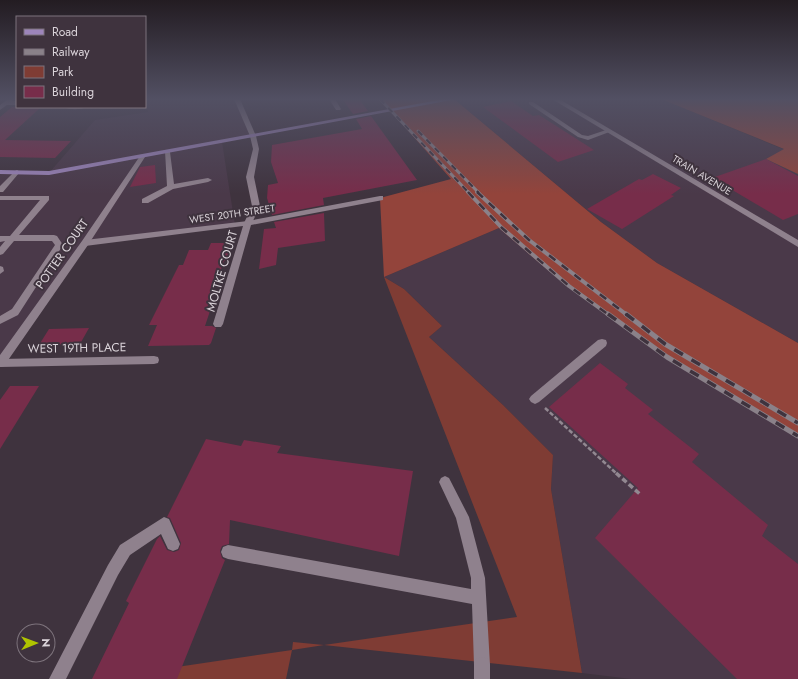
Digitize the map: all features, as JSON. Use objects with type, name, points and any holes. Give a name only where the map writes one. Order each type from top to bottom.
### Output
[{"type":"main road","points":[[0,172],[49,173],[280,131]]},
{"type":"street","name":"MOLTKE COURT","points":[[218,324],[248,223],[256,206],[250,177],[256,149],[251,131]]},
{"type":"street","points":[[572,131],[580,136],[588,138],[609,131]]},
{"type":"street","name":"TRAIN AVENUE","points":[[609,131],[798,244]]},
{"type":"street","points":[[167,152],[171,187]]},
{"type":"street","name":"POTTER COURT","points":[[0,363],[85,243],[142,157]]},
{"type":"street","points":[[0,190],[17,172]]},
{"type":"street","points":[[146,201],[171,187],[208,180]]},
{"type":"street","points":[[0,198],[46,198],[0,252]]},
{"type":"street","name":"WEST 20TH STREET","points":[[85,243],[248,223],[380,198]]},
{"type":"street","points":[[0,239],[54,238],[59,245],[15,312],[0,320]]},
{"type":"street","points":[[535,399],[602,343]]},
{"type":"street","name":"WEST 19TH PLACE","points":[[0,363],[154,360]]},
{"type":"street","points":[[445,482],[462,517],[478,578],[482,672]]},
{"type":"street","points":[[57,679],[113,570],[125,550],[164,524],[172,544]]},
{"type":"street","points":[[228,552],[478,598]]},
{"type":"path","points":[[535,399],[641,495]]},
{"type":"shaded area","points":[[86,131],[251,131],[253,136],[222,142],[235,225],[85,243],[0,363],[0,172],[49,173]]},
{"type":"shaded area","points":[[408,131],[492,131],[601,222],[657,263],[798,343],[798,436],[739,402],[652,347],[569,287],[499,228],[384,277],[380,198],[451,179]]},
{"type":"shaded area","points":[[492,131],[738,131],[785,150],[798,174],[798,343],[657,263],[601,222]]},
{"type":"shaded area","points":[[739,131],[798,131],[798,174],[766,159],[784,149]]},
{"type":"shaded area","points":[[499,228],[569,286],[667,357],[798,436],[798,679],[631,679],[582,673],[551,489],[553,455],[503,405],[429,337],[442,326],[404,289],[384,277]]},
{"type":"green space","points":[[384,277],[404,289],[442,326],[429,337],[503,405],[553,455],[551,489],[582,673],[324,645],[517,617]]},
{"type":"green space","points":[[293,642],[324,645],[292,650]]},
{"type":"green space","points":[[292,650],[286,679],[96,679]]},
{"type":"building","points":[[0,131],[15,131],[5,140],[71,141],[55,158],[0,157]]},
{"type":"building","points":[[353,131],[382,131],[417,180],[323,198],[324,205],[272,215],[267,198],[268,185],[278,183],[271,162],[272,145]]},
{"type":"building","points":[[515,131],[564,131],[594,150],[558,162]]},
{"type":"building","points":[[766,159],[798,176],[798,214],[783,220],[712,178]]},
{"type":"building","points":[[155,165],[156,183],[130,187],[140,167]]},
{"type":"building","points":[[653,174],[681,188],[671,195],[674,196],[622,229],[587,209],[639,179],[642,180]]},
{"type":"building","points":[[324,213],[325,241],[278,248],[276,265],[259,269],[264,229],[276,228],[274,222]]},
{"type":"building","points":[[211,243],[232,243],[207,308],[211,308],[205,326],[212,326],[216,328],[211,343],[209,345],[148,346],[157,325],[149,325],[179,265],[183,265],[189,250],[208,250]]},
{"type":"building","points":[[89,328],[80,344],[39,345],[49,329]]},
{"type":"building","points":[[600,363],[628,384],[625,388],[653,410],[648,414],[699,454],[692,462],[768,525],[762,536],[798,564],[798,679],[737,679],[595,538],[638,488],[549,407]]},
{"type":"building","points":[[10,386],[39,386],[0,449],[0,400]]},
{"type":"building","points":[[206,439],[241,446],[244,440],[281,446],[277,453],[413,471],[399,556],[230,520],[229,544],[222,546],[220,551],[222,558],[225,560],[177,679],[92,679],[129,603],[126,601],[157,539],[160,536],[167,550],[174,552],[179,550],[181,543],[170,518],[167,517]]},
{"type":"railway","points":[[410,131],[469,193]]},
{"type":"railway","points":[[418,131],[479,193]]},
{"type":"railway","points":[[468,192],[502,228],[569,286],[609,315]]},
{"type":"railway","points":[[477,192],[529,240],[627,315]]},
{"type":"railway","points":[[608,314],[667,357],[798,436]]},
{"type":"railway","points":[[626,314],[665,344],[798,423]]}]
